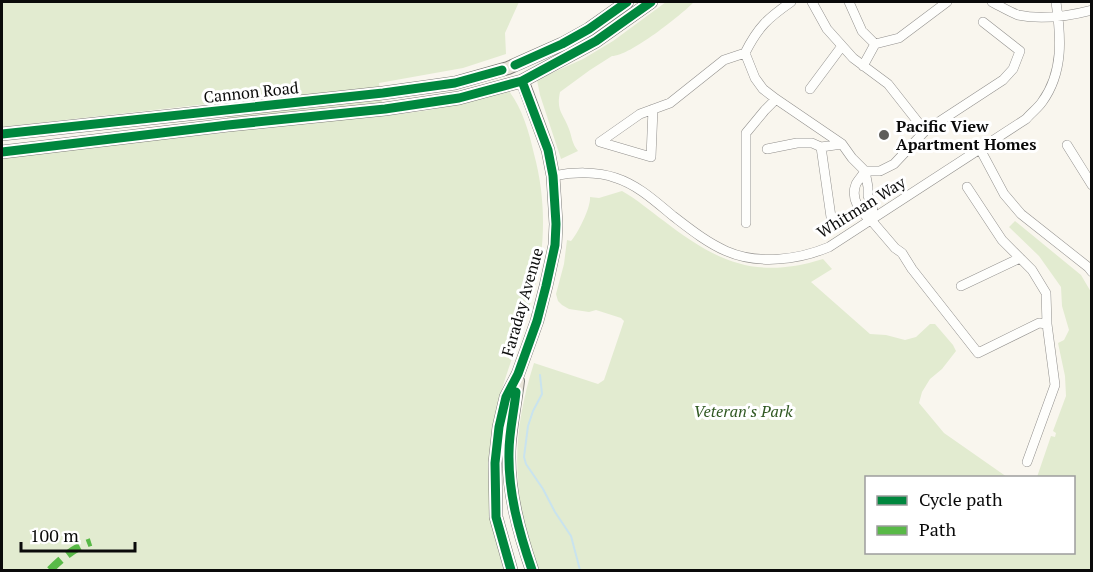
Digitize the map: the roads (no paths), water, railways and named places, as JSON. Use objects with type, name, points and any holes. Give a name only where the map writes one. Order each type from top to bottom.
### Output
[{"type":"main road","name":"Cannon Road","points":[[2,134],[383,93],[455,83],[515,65],[562,44],[627,2]]},
{"type":"main road","name":"Cannon Road","points":[[2,152],[385,109],[459,98],[523,83],[596,41],[651,2]]},
{"type":"main road","name":"Faraday Avenue","points":[[511,570],[496,517],[495,463],[499,427],[506,397],[518,374],[537,321],[552,263],[556,224],[553,176],[548,150],[515,65]]},
{"type":"main road","name":"Faraday Avenue","points":[[518,374],[509,451],[510,471],[517,523],[532,570]]},
{"type":"street","points":[[653,109],[651,157],[600,142],[640,114],[653,109],[670,103],[724,60],[745,53],[760,27],[791,2]]},
{"type":"street","points":[[812,2],[827,29],[852,58],[888,84],[925,131]]},
{"type":"street","points":[[849,2],[862,31],[875,44]]},
{"type":"street","points":[[863,66],[875,44],[899,38],[947,2]]},
{"type":"street","points":[[992,2],[1017,14],[1041,17],[1092,10]]},
{"type":"street","name":"Whitman Way","points":[[553,176],[589,174],[616,178],[650,197],[698,235],[728,252],[763,259],[791,258],[817,252],[829,247],[980,149],[1026,118],[1041,104],[1059,67],[1056,2]]},
{"type":"street","points":[[745,53],[755,78],[764,89],[842,144],[865,171],[880,171],[894,164],[925,131],[1003,80],[1013,69],[1020,51],[983,22]]},
{"type":"street","points":[[810,89],[820,72],[842,46]]},
{"type":"street","points":[[746,223],[746,133],[776,99]]},
{"type":"street","points":[[767,149],[797,143],[812,143],[822,147],[842,144]]},
{"type":"street","points":[[1067,145],[1092,185]]},
{"type":"street","points":[[822,147],[831,217]]},
{"type":"street","points":[[980,149],[1004,194],[1021,214],[1092,272]]},
{"type":"street","points":[[865,171],[856,185],[855,196],[861,213],[871,220],[902,253],[978,353],[1039,323],[1047,324]]},
{"type":"street","points":[[967,187],[1002,240],[1032,270],[1046,293],[1047,324],[1056,385],[1027,462]]},
{"type":"street","points":[[961,286],[1020,258]]},
{"type":"waterway","points":[[540,375],[542,394],[528,426],[524,457],[526,464],[571,536],[580,570]]},
{"type":"place","name":"Pacific View Apartment Homes","points":[[884,135]]},
{"type":"park label","name":"Veteran's Park","points":[[743,411]]}]
